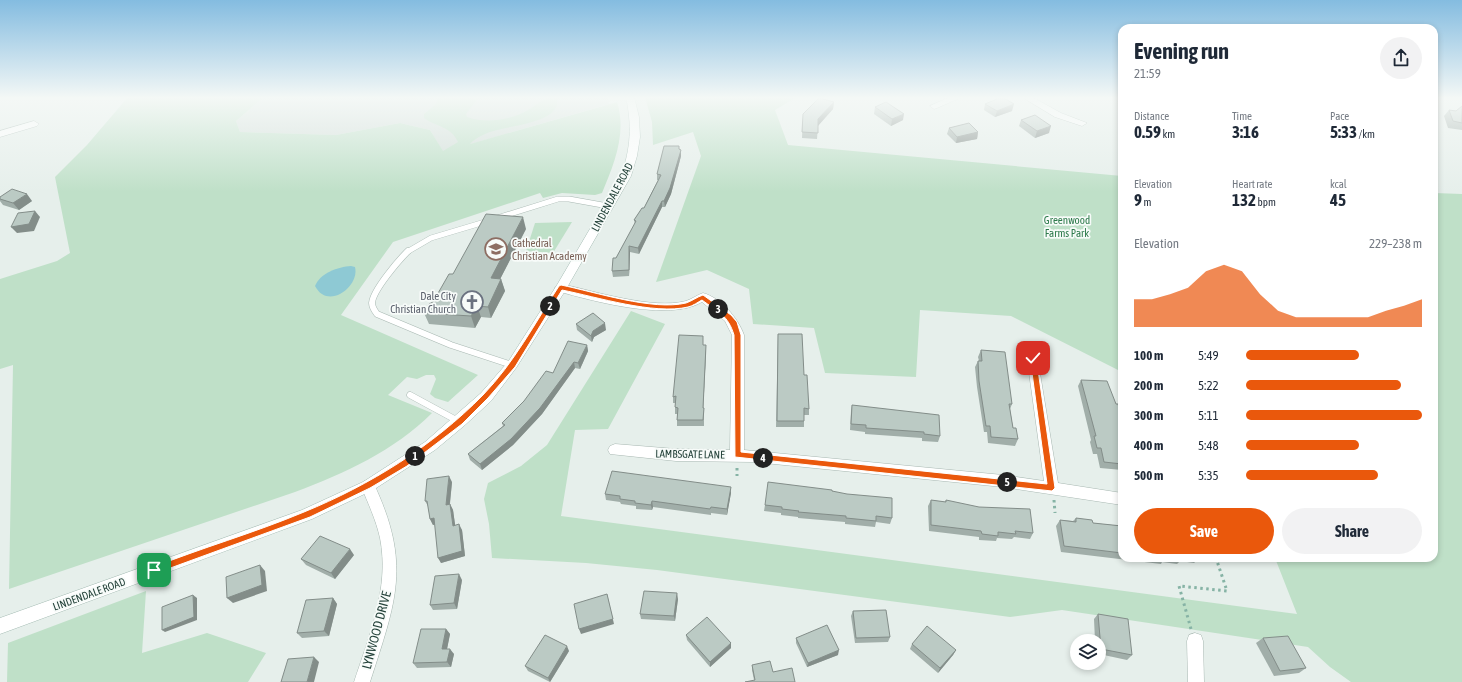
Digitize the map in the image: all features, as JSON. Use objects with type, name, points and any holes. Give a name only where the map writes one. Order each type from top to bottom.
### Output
[{"type":"street","points":[[0,134],[18,129]]},
{"type":"street","name":"LINDENDALE ROAD","points":[[0,626],[307,515],[368,486],[423,450],[460,422],[486,396],[512,365],[561,288],[626,176],[634,150],[637,129]]},
{"type":"street","points":[[561,288],[640,304],[666,307],[688,305],[703,297],[729,317],[734,322],[738,335],[737,455]]},
{"type":"street","points":[[1033,358],[1052,488]]},
{"type":"street","name":"LAMBSGATE LANE","points":[[615,450],[689,456],[737,455],[1003,481],[1118,498]]},
{"type":"street","name":"LYNWOOD DRIVE","points":[[362,682],[384,607],[389,580],[390,555],[386,533],[368,486]]},
{"type":"street","points":[[1195,641],[1196,682]]},
{"type":"lane","points":[[512,365],[451,345],[379,316],[371,306],[372,299],[402,256],[411,248],[428,240],[547,201],[569,199],[608,206]]},
{"type":"lane","points":[[410,395],[460,422]]},
{"type":"path","points":[[1188,618],[1179,586],[1227,591],[1217,562]]},
{"type":"shaded area","points":[[239,129],[369,129],[336,135],[240,132]]},
{"type":"shaded area","points":[[425,129],[523,129],[443,152],[430,130]]},
{"type":"green space","points":[[101,129],[239,129],[240,132],[336,135],[369,129],[425,129],[430,130],[443,151],[458,142],[451,133],[445,129],[502,129],[479,137],[470,144],[523,129],[621,129],[615,160],[602,193],[595,195],[562,193],[543,198],[540,193],[393,242],[341,315],[478,375],[448,402],[435,398],[430,394],[436,379],[434,375],[426,375],[417,379],[407,377],[388,395],[432,413],[402,439],[350,469],[295,492],[9,589],[13,365],[0,369],[0,279],[57,261],[70,253],[55,177]]},
{"type":"green space","name":"Greenwood Farms Park","points":[[652,129],[782,129],[788,145],[1118,176],[1118,370],[1011,316],[920,310],[916,377],[825,373],[814,328],[753,324],[749,289],[707,270],[656,282],[701,156],[693,132],[653,145]]},
{"type":"green space","points":[[1438,193],[1462,194],[1462,682],[1351,682],[1330,667],[1308,647],[1062,610],[1010,617],[657,570],[586,563],[492,558],[489,524],[484,499],[488,483],[521,466],[547,445],[631,311],[665,324],[608,429],[575,430],[561,516],[1297,614],[1277,562],[1438,562]]},
{"type":"green space","points":[[572,222],[553,253],[526,251],[535,223]]},
{"type":"green space","points":[[146,591],[142,653],[207,633],[266,653],[248,682],[7,682],[8,643]]},
{"type":"water","points":[[351,266],[355,267],[353,282],[342,293],[335,296],[327,296],[321,293],[315,286],[317,281],[325,274]]},
{"type":"building","points":[[802,129],[818,129],[818,133],[802,132]]},
{"type":"building","points":[[950,129],[975,129],[978,132],[957,137]]},
{"type":"building","points":[[1034,129],[1043,129],[1037,131]]},
{"type":"building","points":[[664,146],[679,146],[679,149],[681,150],[670,188],[638,248],[629,246],[629,270],[612,271],[613,258],[616,258],[636,221],[634,220],[642,208],[644,208],[661,175],[657,174]]},
{"type":"building","points":[[12,189],[27,194],[13,203],[0,199],[0,197]]},
{"type":"building","points":[[35,211],[29,224],[11,227],[18,213]]},
{"type":"building","points":[[486,214],[523,217],[491,278],[501,279],[488,307],[477,306],[471,316],[424,313],[429,304],[433,302],[449,274],[453,274]]},
{"type":"building","points":[[593,313],[605,323],[593,331],[591,336],[576,324]]},
{"type":"building","points":[[778,334],[802,334],[804,375],[807,375],[809,409],[804,408],[804,421],[777,421]]},
{"type":"building","points":[[679,335],[703,336],[703,345],[706,345],[703,420],[677,420],[678,408],[675,407],[676,396],[673,397]]},
{"type":"building","points":[[568,341],[587,345],[578,363],[574,362],[540,408],[511,439],[480,464],[468,454],[505,425],[502,423],[524,401],[546,371],[553,373]]},
{"type":"building","points":[[981,350],[1005,352],[1012,404],[1009,404],[1013,428],[1016,428],[1018,439],[991,437],[990,426],[986,426],[979,381],[978,361],[982,361]]},
{"type":"building","points":[[1081,380],[1107,381],[1116,404],[1118,404],[1118,464],[1104,462],[1101,448],[1097,448],[1094,436],[1096,436]]},
{"type":"building","points":[[852,405],[939,415],[940,436],[924,434],[924,432],[866,428],[866,425],[851,424]]},
{"type":"building","points":[[612,471],[731,487],[727,509],[711,507],[710,509],[652,501],[651,505],[620,499],[620,496],[605,494]]},
{"type":"building","points":[[449,476],[446,505],[450,504],[453,526],[459,524],[462,551],[438,558],[434,518],[430,519],[427,501],[425,501],[427,479]]},
{"type":"building","points":[[768,482],[832,490],[847,494],[892,498],[892,518],[876,516],[876,521],[846,518],[846,516],[798,512],[799,511],[782,509],[782,507],[765,505]]},
{"type":"building","points":[[931,500],[946,502],[946,500],[979,507],[1030,509],[1033,533],[1015,531],[1016,534],[998,532],[998,536],[982,534],[981,531],[931,525]]},
{"type":"building","points":[[1076,518],[1092,520],[1093,523],[1118,526],[1118,553],[1064,546],[1060,520],[1076,522]]},
{"type":"building","points":[[320,536],[350,549],[331,573],[301,559]]},
{"type":"building","points":[[260,565],[262,585],[227,598],[226,577]]},
{"type":"building","points":[[459,574],[454,603],[430,605],[435,576]]},
{"type":"building","points":[[644,591],[677,593],[674,616],[640,614]]},
{"type":"building","points":[[607,594],[613,619],[579,629],[574,604]]},
{"type":"building","points":[[193,595],[194,617],[162,630],[162,607]]},
{"type":"building","points":[[333,598],[324,631],[297,633],[306,600]]},
{"type":"building","points":[[886,610],[890,637],[856,638],[853,611]]},
{"type":"building","points":[[1098,614],[1128,619],[1132,655],[1106,650],[1106,634],[1100,634]]},
{"type":"building","points":[[707,617],[731,643],[710,662],[686,635]]},
{"type":"building","points":[[827,625],[839,650],[808,663],[796,638]]},
{"type":"building","points":[[927,626],[956,650],[940,668],[912,644]]},
{"type":"building","points":[[421,629],[446,629],[442,649],[450,649],[447,662],[413,663]]},
{"type":"building","points":[[545,635],[567,646],[548,678],[525,666]]},
{"type":"building","points":[[1288,636],[1306,668],[1280,671],[1263,638]]},
{"type":"building","points":[[314,657],[307,682],[281,682],[288,659]]},
{"type":"building","points":[[770,661],[773,672],[792,668],[795,682],[745,682],[755,680],[752,665]]},
{"type":"place","name":"Cathedral Christian Academy","points":[[496,249]]},
{"type":"place","name":"Dale City Christian Church","points":[[472,302]]},
{"type":"route","points":[[154,570],[307,515],[368,486],[430,446],[460,422],[486,396],[512,365],[561,288],[640,304],[666,307],[688,305],[703,297],[729,317],[734,322],[738,335],[737,455],[1003,481],[1052,488],[1033,358]]}]
